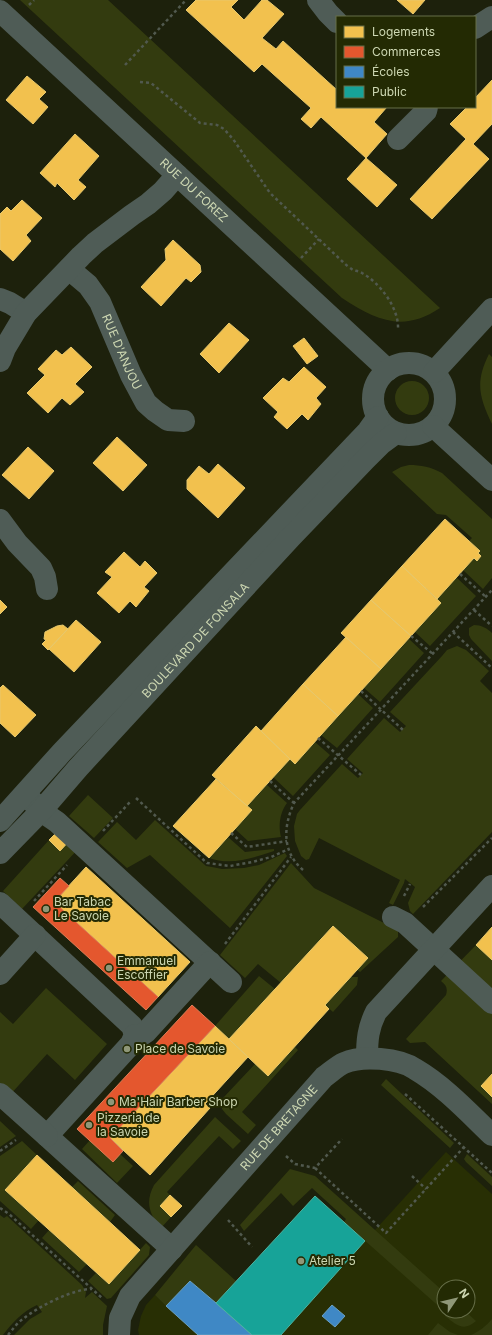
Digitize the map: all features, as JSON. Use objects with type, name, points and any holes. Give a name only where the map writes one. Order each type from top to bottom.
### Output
[{"type":"street","name":"RUE DU FOREZ","points":[[0,11],[388,370]]},
{"type":"street","points":[[476,27],[492,17]]},
{"type":"street","points":[[398,139],[426,111],[427,108]]},
{"type":"street","points":[[0,361],[5,348],[26,313],[95,243],[148,204],[163,191],[177,175]]},
{"type":"street","name":"RUE D'ANJOU","points":[[69,269],[88,285],[100,302],[131,375],[146,403],[168,420],[184,421]]},
{"type":"street","points":[[0,299],[10,303],[26,313]]},
{"type":"street","points":[[434,372],[492,309]]},
{"type":"street","points":[[416,363],[434,372],[443,385],[445,405],[441,416],[433,426],[426,431],[415,435],[396,433],[378,418],[374,406],[374,390],[379,379],[388,370],[399,364],[416,363]]},
{"type":"street","name":"BOULEVARD DE FONSALA","points":[[0,853],[41,811],[284,531],[378,418]]},
{"type":"street","points":[[433,426],[492,480]]},
{"type":"street","name":"BOULEVARD DE FONSALA","points":[[0,821],[62,752],[284,531],[365,460],[381,444],[396,433]]},
{"type":"street","points":[[0,520],[17,542],[41,568],[45,577],[47,589]]},
{"type":"street","points":[[62,752],[78,768]]},
{"type":"street","points":[[25,794],[41,811],[57,822],[231,982]]},
{"type":"street","points":[[367,1058],[368,1035],[371,1022],[376,1012],[492,886]]},
{"type":"street","points":[[0,904],[126,1018],[132,1026],[135,1035],[135,1038],[127,1049],[47,1136]]},
{"type":"street","points":[[393,917],[405,923],[492,1003]]},
{"type":"street","points":[[0,974],[35,935]]},
{"type":"street","points":[[135,1035],[140,1036],[146,1032],[210,962]]},
{"type":"street","name":"RUE DE BRETAGNE","points":[[119,1335],[120,1318],[130,1296],[324,1078],[344,1063],[367,1058],[391,1060],[414,1068],[441,1088],[492,1135]]},
{"type":"street","points":[[0,1094],[172,1249]]},
{"type":"path","points":[[125,66],[186,0]]},
{"type":"path","points":[[140,82],[151,83],[200,123],[217,126],[224,129],[233,139],[270,193],[343,262],[352,269],[362,272],[381,289],[392,306],[399,322],[398,329]]},
{"type":"path","points":[[298,261],[319,239]]},
{"type":"path","points":[[460,574],[486,597]]},
{"type":"path","points":[[303,870],[291,857],[287,840],[286,829],[289,815],[294,803],[492,590]]},
{"type":"path","points":[[474,610],[492,626]]},
{"type":"path","points":[[453,632],[492,668]]},
{"type":"path","points":[[411,636],[433,654]]},
{"type":"path","points":[[361,691],[403,730]]},
{"type":"path","points":[[318,738],[361,775]]},
{"type":"path","points":[[270,781],[294,803]]},
{"type":"path","points":[[136,798],[207,863],[230,866],[271,857],[289,849]]},
{"type":"path","points":[[87,849],[130,802]]},
{"type":"path","points":[[231,833],[247,847],[287,840]]},
{"type":"path","points":[[210,962],[291,857]]},
{"type":"path","points":[[17,919],[69,863]]},
{"type":"path","points":[[403,1092],[492,1173]]},
{"type":"path","points":[[315,1168],[342,1139]]},
{"type":"path","points":[[284,1154],[295,1164],[315,1168],[386,1233],[464,1147]]},
{"type":"path","points":[[412,1176],[426,1189]]},
{"type":"path","points":[[0,1208],[9,1214],[104,1300]]},
{"type":"path","points":[[226,1218],[252,1247]]},
{"type":"path","points":[[8,1335],[23,1319],[41,1307],[72,1292],[92,1289]]},
{"type":"shaded area","points":[[20,0],[108,0],[440,308],[427,316],[414,320],[402,322],[390,321],[366,312],[342,298]]},
{"type":"shaded area","points":[[489,354],[492,357],[492,424],[484,406],[480,389],[482,373]]},
{"type":"shaded area","points":[[409,381],[415,381],[424,386],[428,392],[428,404],[424,410],[415,415],[409,415],[400,410],[395,401],[395,395],[400,386]]},
{"type":"shaded area","points":[[409,465],[418,465],[434,469],[442,473],[492,519],[492,578],[483,589],[463,570],[474,558],[477,560],[481,556],[478,553],[480,551],[469,541],[472,538],[446,515],[437,514],[392,472]]},
{"type":"shaded area","points":[[456,577],[476,596],[430,646],[415,632],[441,603],[437,599]]},
{"type":"shaded area","points":[[474,625],[484,627],[492,633],[492,661],[469,635],[469,628]]},
{"type":"shaded area","points":[[409,639],[424,653],[380,702],[364,688]]},
{"type":"shaded area","points":[[457,646],[466,650],[489,671],[480,681],[492,693],[492,832],[413,914],[410,911],[408,903],[415,887],[405,879],[393,905],[389,903],[400,880],[319,838],[309,859],[306,860],[301,856],[295,841],[294,826],[297,814],[300,810],[342,764],[358,778],[363,773],[347,759],[384,718],[400,732],[406,726],[390,712],[447,650]]},
{"type":"shaded area","points":[[358,694],[373,708],[337,748],[321,735]]},
{"type":"shaded area","points":[[315,742],[330,755],[293,796],[273,777],[290,759],[295,763]]},
{"type":"shaded area","points":[[267,785],[287,803],[280,819],[281,837],[248,841],[235,829],[252,810],[247,806]]},
{"type":"shaded area","points":[[88,795],[113,818],[94,838],[69,816]]},
{"type":"shaded area","points":[[155,820],[206,866],[222,869],[244,868],[259,865],[285,853],[287,856],[230,928],[150,855],[127,868],[98,842],[117,822],[136,840]]},
{"type":"shaded area","points":[[228,837],[245,852],[274,849],[274,851],[234,861],[209,858]]},
{"type":"shaded area","points":[[71,839],[80,847],[22,909],[3,891],[49,840],[60,850]]},
{"type":"shaded area","points":[[291,863],[314,888],[394,928],[398,931],[398,937],[360,972],[357,970],[368,958],[332,926],[281,983],[258,964],[245,978],[220,955]]},
{"type":"shaded area","points":[[476,945],[492,960],[492,1104],[425,1042],[410,1043],[406,1039],[446,995],[446,987],[441,981]]},
{"type":"shaded area","points":[[259,976],[275,989],[229,1039],[215,1026]]},
{"type":"shaded area","points":[[350,977],[358,977],[357,985],[333,1012],[325,1005]]},
{"type":"shaded area","points":[[46,988],[107,1044],[75,1080],[47,1054],[9,1096],[0,1088],[0,1012],[13,1024]]},
{"type":"shaded area","points":[[295,1047],[298,1050],[242,1112],[256,1125],[248,1134],[222,1109],[223,1098],[255,1064],[269,1075]]},
{"type":"shaded area","points":[[386,1079],[454,1143],[450,1148],[381,1085]]},
{"type":"shaded area","points":[[215,1117],[241,1141],[233,1149],[219,1136],[167,1192],[170,1195],[160,1206],[171,1217],[161,1228],[151,1213],[149,1202],[151,1191],[154,1185]]},
{"type":"shaded area","points":[[0,1121],[16,1136],[0,1147]]},
{"type":"shaded area","points":[[90,1140],[120,1154],[133,1166],[117,1183],[82,1149]]},
{"type":"shaded area","points":[[22,1141],[37,1155],[5,1190],[39,1220],[31,1229],[0,1201],[0,1156]]},
{"type":"shaded area","points":[[446,1152],[492,1194],[492,1335],[281,1335]]},
{"type":"shaded area","points":[[467,1154],[492,1177],[492,1186],[466,1162],[464,1159]]},
{"type":"shaded area","points":[[290,1169],[315,1176],[436,1285],[436,1304],[344,1222],[346,1219],[312,1188],[293,1206],[281,1193],[244,1231],[240,1225]]},
{"type":"shaded area","points":[[78,1181],[115,1215],[110,1222],[72,1187]]},
{"type":"shaded area","points":[[0,1215],[4,1218],[7,1216],[82,1285],[86,1292],[85,1298],[92,1292],[107,1306],[103,1325],[103,1335],[14,1335],[30,1319],[42,1312],[37,1305],[22,1314],[3,1335],[0,1335]]},
{"type":"shaded area","points":[[49,1230],[87,1264],[79,1272],[42,1238]]},
{"type":"shaded area","points":[[146,1243],[150,1247],[149,1255],[111,1298],[107,1299],[88,1281],[96,1273],[109,1284]]},
{"type":"shaded area","points":[[196,1245],[236,1281],[216,1303],[190,1281],[166,1306],[155,1295]]},
{"type":"shaded area","points":[[190,1281],[252,1335],[139,1335],[138,1330],[141,1316],[146,1305],[155,1295],[166,1306]]},
{"type":"shaded area","points":[[449,1319],[474,1319],[476,1321],[464,1327]]},
{"type":"shaded area","points":[[492,1319],[492,1335],[471,1335],[483,1328]]},
{"type":"shaded area","points":[[438,1323],[450,1332],[458,1335],[428,1335]]},
{"type":"building: Logements","points":[[196,0],[238,0],[231,7],[244,20],[262,0],[267,0],[284,14],[262,38],[276,49],[283,41],[336,89],[336,108],[386,108],[374,122],[387,134],[366,158],[321,117],[311,128],[301,119],[311,108],[262,64],[254,72],[186,10]]},
{"type":"building: Logements","points":[[397,0],[425,0],[413,14]]},
{"type":"building: Logements","points":[[27,76],[46,92],[39,99],[48,107],[33,124],[6,100]]},
{"type":"building: Logements","points":[[492,80],[492,124],[473,144],[489,159],[432,219],[410,199],[466,139],[450,124],[466,108],[476,108],[476,97]]},
{"type":"building: Logements","points":[[75,134],[99,156],[78,180],[86,187],[74,200],[57,183],[55,187],[40,173]]},
{"type":"building: Logements","points":[[366,158],[397,185],[377,207],[347,179]]},
{"type":"building: Logements","points":[[22,200],[42,218],[26,235],[31,241],[13,261],[0,249],[0,214],[7,207],[11,211]]},
{"type":"building: Logements","points":[[173,240],[200,265],[201,272],[191,282],[186,278],[161,306],[141,287],[166,260],[165,249]]},
{"type":"building: Logements","points":[[229,323],[249,340],[219,373],[200,354]]},
{"type":"building: Logements","points":[[304,338],[318,356],[307,364],[293,346]]},
{"type":"building: Logements","points":[[71,347],[92,367],[75,384],[84,392],[70,405],[62,398],[48,413],[27,393],[45,375],[38,369],[56,350],[62,355]]},
{"type":"building: Logements","points":[[304,367],[326,387],[316,398],[321,404],[308,420],[302,414],[287,429],[274,417],[278,412],[263,398],[283,378],[289,382]]},
{"type":"building: Logements","points":[[117,437],[147,465],[123,491],[93,463]]},
{"type":"building: Logements","points":[[28,447],[54,471],[29,499],[2,475]]},
{"type":"building: Logements","points":[[218,464],[245,488],[218,518],[187,489],[187,480],[199,466],[209,474]]},
{"type":"building: Logements","points":[[445,519],[480,551],[478,553],[481,556],[477,561],[474,558],[437,599],[402,566]]},
{"type":"building: Logements","points":[[124,552],[140,567],[145,561],[157,573],[144,587],[149,591],[136,607],[130,601],[119,613],[97,593],[112,577],[105,572]]},
{"type":"building: Logements","points":[[402,566],[441,603],[411,636],[371,600]]},
{"type":"building: Logements","points":[[0,600],[7,607],[0,614]]},
{"type":"building: Logements","points":[[371,600],[411,636],[381,669],[341,633]]},
{"type":"building: Logements","points":[[76,620],[101,642],[74,672],[49,649]]},
{"type":"building: Logements","points":[[63,625],[68,629],[48,650],[42,644],[46,640],[44,639],[45,632],[57,626]]},
{"type":"building: Logements","points":[[346,637],[381,669],[338,716],[303,684]]},
{"type":"building: Logements","points":[[303,684],[338,716],[295,764],[261,731]]},
{"type":"building: Logements","points":[[3,685],[36,715],[15,737],[0,723],[0,688]]},
{"type":"building: Logements","points":[[256,726],[290,759],[247,806],[212,775]]},
{"type":"building: Logements","points":[[216,779],[252,810],[209,858],[173,826]]},
{"type":"building: Logements","points":[[60,829],[71,839],[60,851],[49,840]]},
{"type":"building: Logements","points":[[86,867],[190,962],[158,997],[54,902]]},
{"type":"building: Logements","points":[[333,926],[368,958],[325,1005],[329,1009],[268,1076],[229,1039]]},
{"type":"building: Logements","points":[[492,927],[492,960],[476,945]]},
{"type":"building: Logements","points":[[215,1026],[248,1057],[205,1104],[210,1108],[150,1175],[110,1138]]},
{"type":"building: Logements","points":[[492,1074],[492,1097],[481,1086]]},
{"type":"building: Logements","points":[[37,1155],[140,1250],[109,1284],[5,1190]]},
{"type":"building: Logements","points":[[170,1195],[182,1206],[171,1217],[160,1206]]},
{"type":"building: Commerces","points":[[60,878],[69,886],[54,902],[158,997],[146,1010],[33,907]]},
{"type":"building: Commerces","points":[[192,1005],[215,1026],[110,1138],[123,1151],[113,1162],[77,1129]]},
{"type":"building: Écoles","points":[[190,1281],[252,1335],[198,1335],[166,1306]]},
{"type":"building: Écoles","points":[[332,1305],[345,1316],[335,1327],[322,1316]]},
{"type":"building: Public","name":"Atelier 5","points":[[315,1196],[365,1241],[281,1335],[252,1335],[216,1303]]},
{"type":"place","name":"Bar Tabac Le Savoie","points":[[46,909]]},
{"type":"place","name":"Emmanuel Escoffier","points":[[109,968]]},
{"type":"place","name":"Place de Savoie","points":[[127,1049]]},
{"type":"place","name":"Ma'Hair Barber Shop","points":[[111,1102]]},
{"type":"place","name":"Pizzeria de la Savoie","points":[[89,1125]]},
{"type":"place","name":"Atelier 5","points":[[301,1261]]}]
